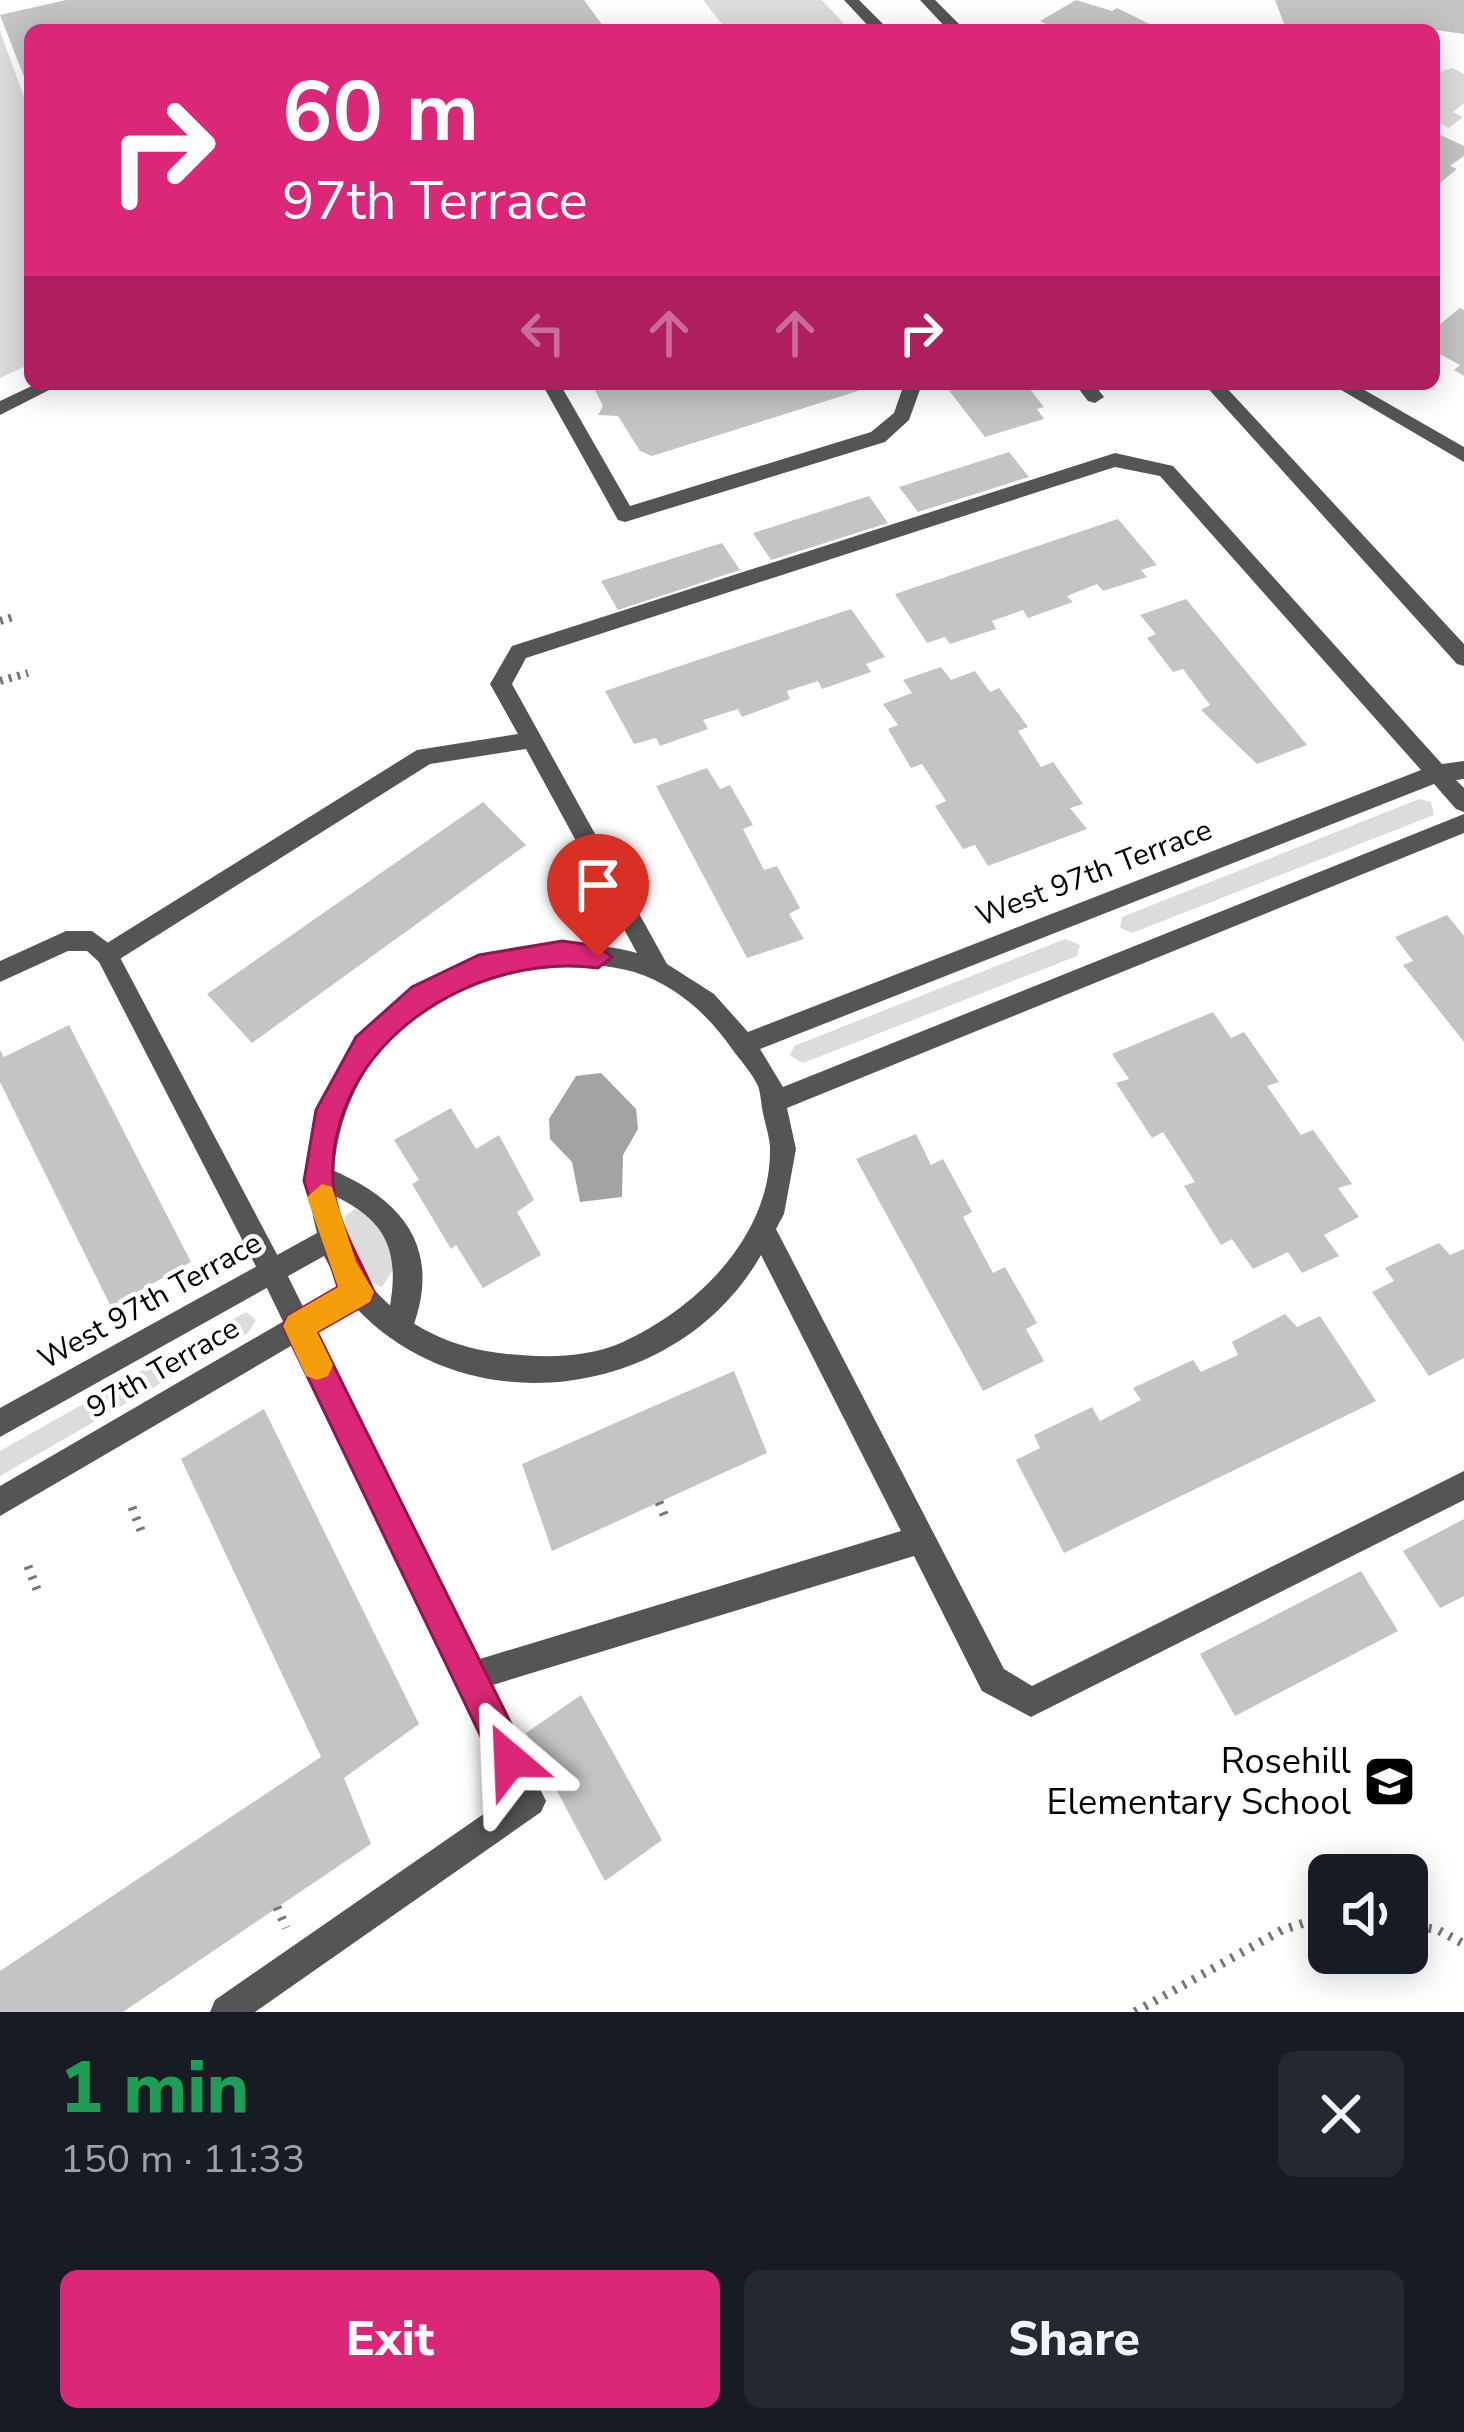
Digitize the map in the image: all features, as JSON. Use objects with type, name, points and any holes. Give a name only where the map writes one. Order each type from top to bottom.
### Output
[{"type":"street","points":[[851,0],[875,24]]},
{"type":"street","points":[[927,0],[951,24]]},
{"type":"street","points":[[0,409],[40,390]]},
{"type":"street","points":[[554,390],[625,514],[878,437],[902,416],[911,390]]},
{"type":"street","points":[[1218,390],[1464,658]]},
{"type":"street","points":[[1350,390],[1464,455]]},
{"type":"street","points":[[661,975],[501,684],[519,652],[1114,460],[1166,471],[1464,803]]},
{"type":"street","points":[[107,955],[425,756],[532,740]]},
{"type":"street","name":"West 97th Terrace","points":[[748,1042],[1438,772],[1464,770]]},
{"type":"street","points":[[776,1101],[1464,823]]},
{"type":"street","points":[[0,972],[66,941],[92,941],[107,955],[272,1271],[530,1801],[227,2012]]},
{"type":"street","points":[[562,952],[634,962],[699,993],[748,1042],[776,1101],[782,1166],[764,1233],[724,1294],[663,1342],[589,1369],[509,1373],[435,1353],[374,1311],[343,1269],[320,1177],[331,1110],[366,1046],[422,995],[489,963],[562,952]]},
{"type":"street","points":[[320,1177],[371,1199],[400,1232],[408,1267],[399,1328]]},
{"type":"street","points":[[764,1233],[994,1680],[1031,1702],[1464,1485]]},
{"type":"street","name":"West 97th Terrace","points":[[0,1423],[332,1238]]},
{"type":"street","name":"97th Terrace","points":[[0,1502],[359,1292]]},
{"type":"street","points":[[470,1677],[922,1539]]},
{"type":"path","points":[[0,621],[13,617]]},
{"type":"path","points":[[0,681],[28,673]]},
{"type":"path","points":[[659,1502],[668,1522]]},
{"type":"path","points":[[132,1508],[142,1533]]},
{"type":"path","points":[[28,1567],[38,1592]]},
{"type":"path","points":[[1135,2012],[1282,1930],[1308,1922]]},
{"type":"path","points":[[1428,1928],[1464,1944]]},
{"type":"shaded area","points":[[703,0],[822,0],[844,24],[722,24]]},
{"type":"shaded area","points":[[0,31],[24,97],[24,367],[0,378]]},
{"type":"shaded area","points":[[1452,68],[1464,74],[1464,103],[1453,112],[1463,117],[1449,128],[1440,123],[1440,72]]},
{"type":"shaded area","points":[[1419,799],[1431,802],[1434,815],[1132,933],[1120,928],[1122,917]]},
{"type":"shaded area","points":[[1065,939],[1080,945],[1077,956],[803,1063],[790,1056],[794,1046]]},
{"type":"shaded area","points":[[601,1073],[636,1109],[638,1129],[623,1155],[622,1197],[580,1202],[572,1162],[550,1139],[549,1119],[576,1076]]},
{"type":"shaded area","points":[[355,1209],[377,1226],[389,1250],[394,1268],[382,1287],[364,1276],[353,1259],[345,1216]]},
{"type":"shaded area","points":[[246,1312],[256,1320],[248,1333],[0,1476],[0,1451]]},
{"type":"building","points":[[66,0],[584,0],[602,24],[24,24],[24,77],[0,15]]},
{"type":"building","points":[[1076,0],[1112,11],[1117,8],[1150,24],[1046,24],[1040,21]]},
{"type":"building","points":[[1275,0],[1464,0],[1464,34],[1440,31],[1440,24],[1284,24]]},
{"type":"building","points":[[1440,135],[1464,146],[1464,156],[1450,166],[1457,169],[1440,183]]},
{"type":"building","points":[[1460,308],[1464,310],[1464,376],[1454,370],[1460,365],[1440,354],[1440,324]]},
{"type":"building","points":[[595,390],[861,390],[652,456],[640,451],[618,416],[598,415],[603,406]]},
{"type":"building","points":[[949,390],[1031,390],[1044,407],[1037,409],[1044,419],[985,437]]},
{"type":"building","points":[[1009,452],[1029,477],[918,512],[899,487]]},
{"type":"building","points":[[869,496],[888,523],[771,560],[753,533]]},
{"type":"building","points":[[1118,519],[1157,565],[1141,570],[1147,577],[1103,591],[1097,584],[1067,596],[1073,602],[1028,618],[1023,610],[992,621],[996,629],[950,644],[945,637],[927,643],[895,594]]},
{"type":"building","points":[[722,543],[740,570],[618,610],[601,581]]},
{"type":"building","points":[[1186,599],[1307,745],[1257,764],[1201,710],[1210,705],[1183,669],[1173,672],[1147,638],[1156,634],[1140,615]]},
{"type":"building","points":[[851,609],[885,657],[866,664],[871,672],[822,689],[818,681],[787,691],[790,699],[742,717],[738,709],[703,720],[708,729],[660,746],[656,738],[634,744],[605,691]]},
{"type":"building","points":[[941,667],[951,680],[975,671],[990,692],[999,688],[1028,727],[1018,731],[1041,767],[1053,762],[1083,804],[1070,808],[1087,829],[988,866],[975,845],[963,849],[935,806],[946,801],[922,764],[911,768],[888,729],[898,725],[883,704],[912,693],[903,680]]},
{"type":"building","points":[[707,768],[720,789],[730,785],[753,825],[743,829],[764,870],[777,866],[800,908],[789,914],[804,939],[747,958],[656,786]]},
{"type":"building","points":[[483,802],[526,845],[252,1043],[207,994]]},
{"type":"building","points":[[1447,915],[1464,936],[1464,1042],[1403,965],[1413,961],[1395,937]]},
{"type":"building","points":[[1213,1012],[1231,1038],[1244,1032],[1279,1082],[1267,1086],[1301,1135],[1313,1130],[1352,1184],[1338,1188],[1359,1217],[1324,1235],[1339,1256],[1302,1273],[1288,1252],[1253,1269],[1232,1239],[1221,1245],[1184,1186],[1195,1182],[1163,1132],[1152,1138],[1116,1083],[1129,1079],[1112,1054]]},
{"type":"building","points":[[69,1025],[191,1262],[111,1307],[0,1082],[0,1050],[4,1057]]},
{"type":"building","points":[[451,1108],[476,1149],[499,1135],[534,1200],[517,1212],[541,1255],[483,1288],[456,1245],[451,1249],[412,1184],[419,1180],[394,1140]]},
{"type":"building","points":[[916,1134],[931,1165],[943,1159],[972,1212],[963,1217],[993,1273],[1005,1267],[1037,1323],[1026,1329],[1044,1361],[983,1391],[856,1159]]},
{"type":"building","points":[[1439,1243],[1450,1255],[1464,1249],[1464,1358],[1429,1376],[1372,1292],[1394,1281],[1385,1268]]},
{"type":"building","points":[[1285,1314],[1297,1327],[1320,1316],[1376,1401],[1064,1553],[1016,1460],[1040,1448],[1034,1435],[1092,1407],[1100,1421],[1141,1400],[1133,1388],[1193,1360],[1201,1372],[1238,1355],[1232,1342]]},
{"type":"building","points":[[734,1371],[767,1453],[552,1551],[522,1464]]},
{"type":"building","points":[[264,1409],[419,1724],[344,1778],[371,1844],[123,2012],[0,2012],[0,1971],[321,1757],[181,1459]]},
{"type":"building","points":[[1464,1519],[1464,1596],[1440,1608],[1403,1551]]},
{"type":"building","points":[[1361,1571],[1398,1631],[1235,1716],[1200,1654]]},
{"type":"building","points":[[581,1695],[662,1840],[605,1881],[526,1733]]},
{"type":"slow traffic","points":[[317,1365],[298,1326],[359,1292],[343,1269],[322,1197]]},
{"type":"place","name":"Rosehill Elementary School","points":[[1390,1782]]},
{"type":"route","points":[[510,1760],[298,1326],[359,1292],[343,1269],[318,1181],[331,1110],[366,1046],[422,995],[489,963],[562,952],[598,957]]}]
